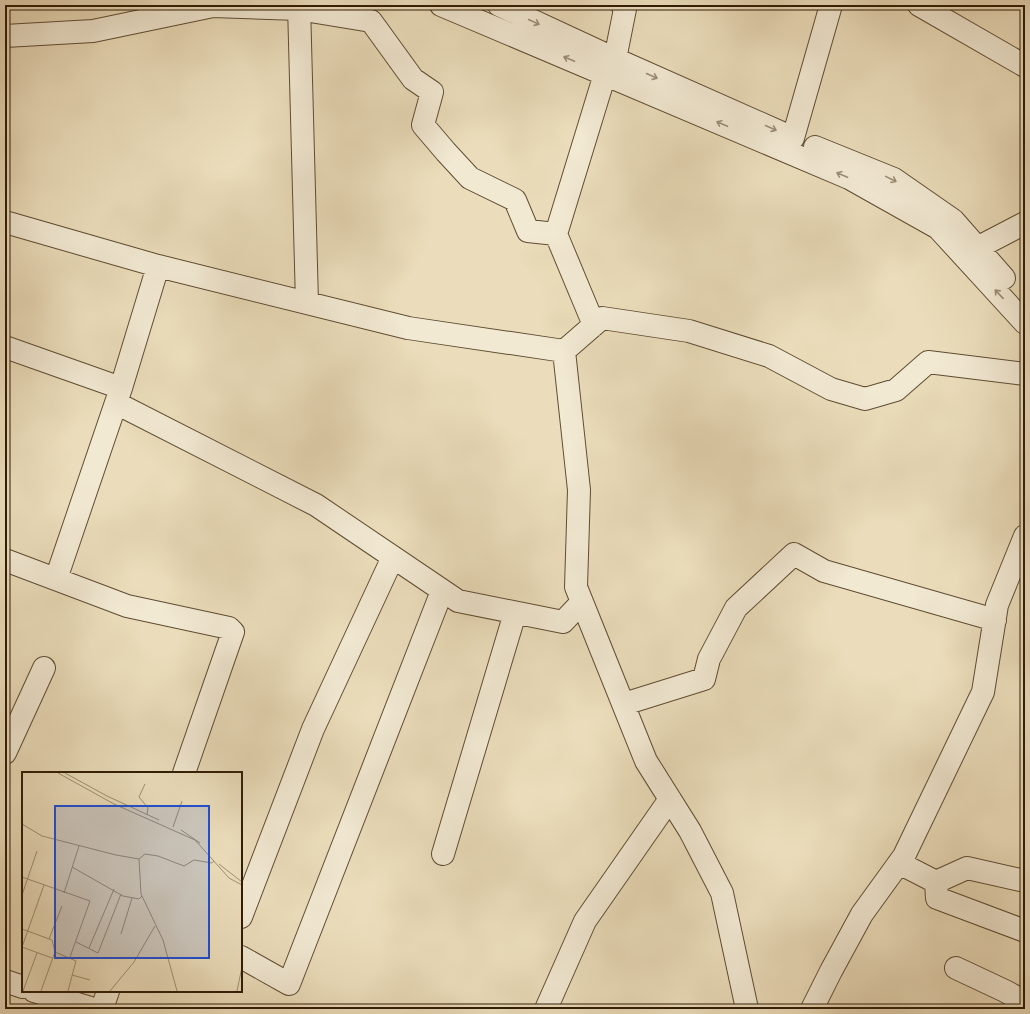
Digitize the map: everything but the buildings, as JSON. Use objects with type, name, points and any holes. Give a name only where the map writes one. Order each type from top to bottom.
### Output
[{"type":"street","points":[[441,5],[610,67],[894,179],[952,220],[1025,302]]},
{"type":"street","points":[[499,5],[610,67],[849,178],[938,228],[1025,323]]},
{"type":"street","points":[[594,325],[556,234],[610,67],[625,8],[622,5]]},
{"type":"street","points":[[793,138],[831,5]]},
{"type":"street","points":[[919,5],[1025,66]]},
{"type":"street","points":[[5,36],[93,31],[213,6],[298,7],[371,21],[413,79],[432,92],[423,125],[446,152],[470,178],[515,200],[528,231],[556,234]]},
{"type":"street","points":[[298,7],[307,303]]},
{"type":"street","points":[[5,222],[158,266],[408,328],[564,351],[602,318],[689,331],[769,356],[831,389],[866,399],[896,390],[928,362],[1025,374]]},
{"type":"street","points":[[978,248],[1025,223]]},
{"type":"street","points":[[56,579],[118,396],[158,266]]},
{"type":"street","points":[[5,347],[118,396],[316,505],[458,601],[563,622],[582,602]]},
{"type":"street","points":[[564,351],[579,490],[576,587],[646,761],[690,832],[722,893],[747,1009]]},
{"type":"street","points":[[812,1009],[862,914],[904,856],[983,692],[997,605],[1025,536]]},
{"type":"street","points":[[624,704],[704,679],[709,659],[736,608],[794,554],[824,571],[995,620]]},
{"type":"street","points":[[242,914],[314,729],[393,557]]},
{"type":"street","points":[[5,560],[127,606],[229,628],[233,632],[184,772]]},
{"type":"street","points":[[242,958],[289,984],[442,591]]},
{"type":"street","points":[[443,854],[515,613]]},
{"type":"street","points":[[5,753],[44,668]]},
{"type":"street","points":[[546,1009],[585,921],[670,799]]},
{"type":"street","points":[[899,863],[936,882]]},
{"type":"street","points":[[936,882],[967,868],[1025,881]]},
{"type":"street","points":[[936,882],[937,898],[1025,931]]},
{"type":"street","points":[[956,968],[1002,1000],[1025,1002]]},
{"type":"street","points":[[5,981],[22,987]]},
{"type":"street","points":[[37,992],[94,1009]]},
{"type":"street","points":[[102,1009],[108,992]]}]
